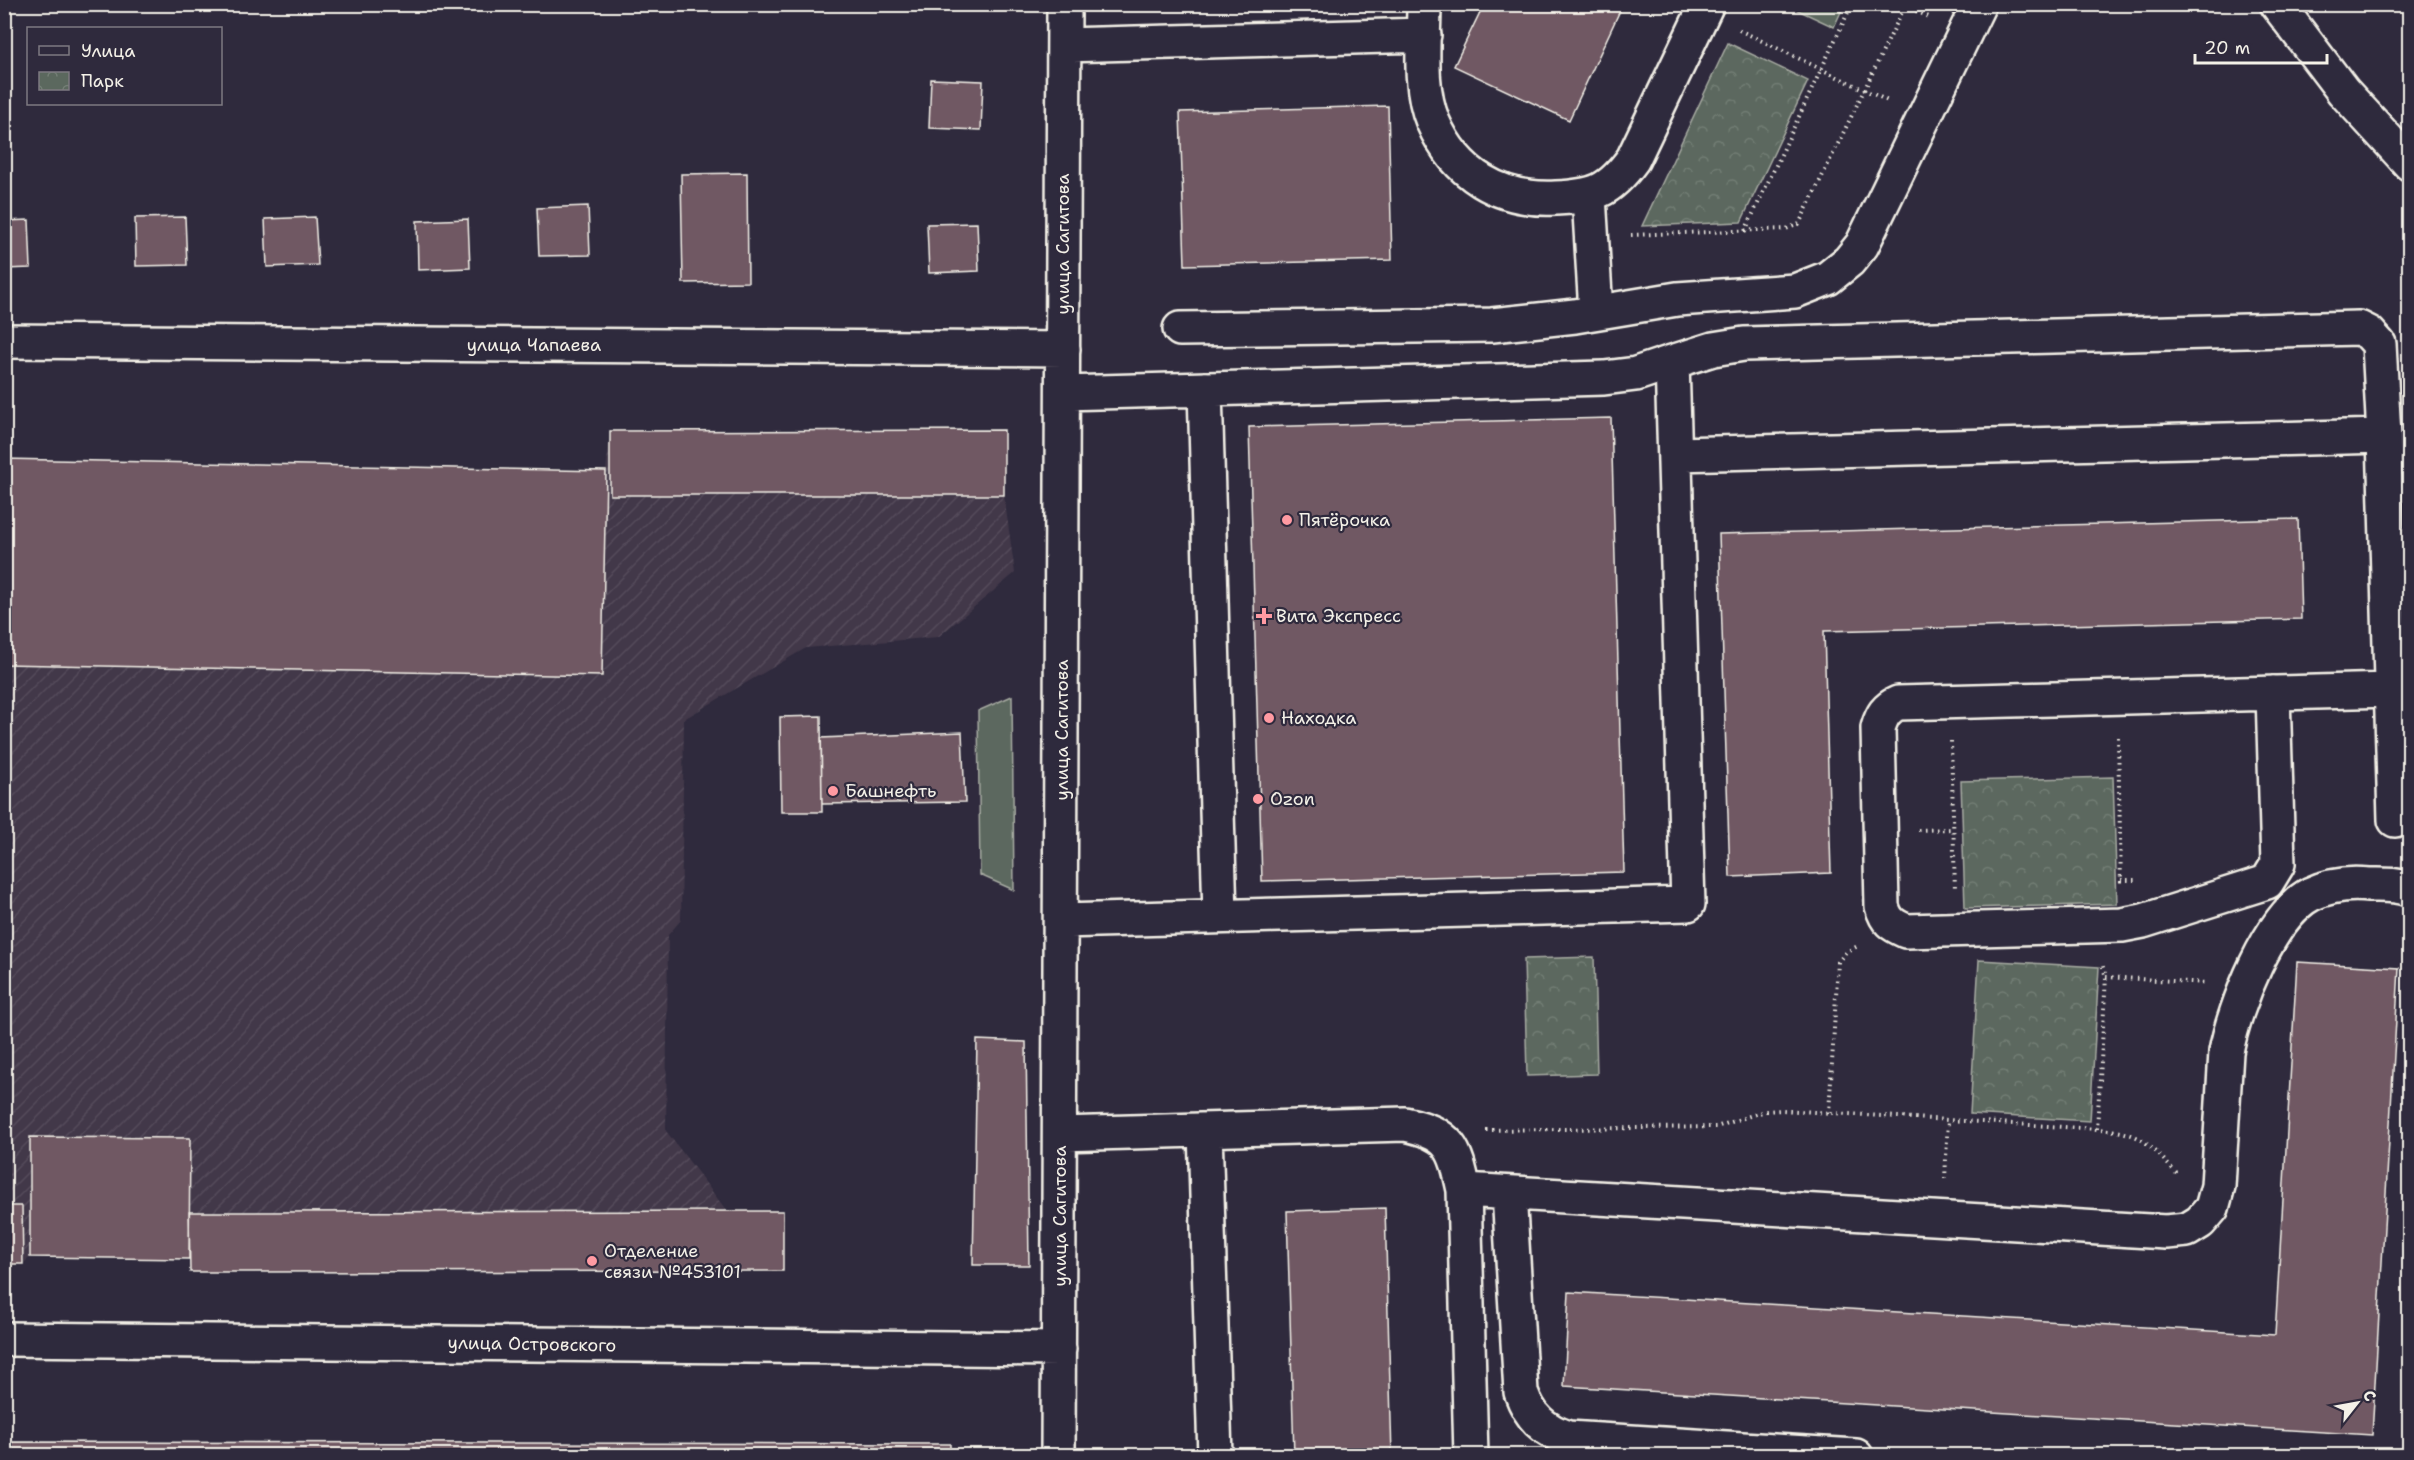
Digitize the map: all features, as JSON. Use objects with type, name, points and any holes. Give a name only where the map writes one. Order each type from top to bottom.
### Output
[{"type":"street","name":"улица Сагитова","points":[[1059,1455],[1064,4]]},
{"type":"street","points":[[1180,329],[1492,325],[1677,299],[1795,291],[1828,278],[1849,261],[1862,245],[1979,4]]},
{"type":"street","points":[[2277,4],[2343,91],[2409,164]]},
{"type":"street","points":[[1064,45],[1424,20],[1424,96],[1445,143],[1472,174],[1490,186],[1518,197],[1533,199],[1589,196],[1614,182],[1633,159],[1717,15]]},
{"type":"street","points":[[1589,196],[1596,312]]},
{"type":"street","points":[[1063,393],[1604,378],[1636,374],[1713,349],[1744,344],[2359,328],[2370,333],[2379,344],[2384,436],[2395,820]]},
{"type":"street","name":"улица Чапаева","points":[[4,341],[1063,349]]},
{"type":"street","points":[[1061,921],[1688,904],[1672,362]]},
{"type":"street","points":[[1205,389],[1220,916]]},
{"type":"street","points":[[1675,454],[2384,436]]},
{"type":"street","points":[[2273,693],[2278,864],[2272,877],[2260,885],[2122,925],[1906,931],[1892,926],[1885,917],[1882,906],[1878,728],[1882,714],[1899,703],[1950,702],[2117,697],[2273,693],[2391,690]]},
{"type":"street","points":[[1464,1190],[2166,1232],[2187,1230],[2200,1222],[2212,1208],[2218,1186],[2226,1052],[2235,1012],[2246,985],[2281,923],[2295,906],[2310,895],[2329,887],[2352,883],[2409,890]]},
{"type":"street","points":[[1060,1134],[1405,1124],[1426,1129],[1444,1140],[1456,1155],[1464,1190],[1471,1455]]},
{"type":"street","points":[[1205,1130],[1215,1455]]},
{"type":"street","points":[[1509,1193],[1521,1392],[1527,1410],[1551,1433],[1568,1438],[1856,1455]]},
{"type":"street","name":"улица Островского","points":[[4,1339],[1059,1349]]},
{"type":"path","points":[[1745,231],[1852,4]]},
{"type":"path","points":[[1591,237],[1790,229],[1803,220],[1905,4]]},
{"type":"path","points":[[1717,15],[1923,118]]},
{"type":"path","points":[[2117,697],[2122,925]]},
{"type":"path","points":[[1950,702],[1956,929]]},
{"type":"path","points":[[1830,1113],[1838,962],[1846,952],[1863,944]]},
{"type":"path","points":[[2096,960],[2105,969],[2106,977],[2097,1129]]},
{"type":"path","points":[[2106,977],[2246,985]]},
{"type":"path","points":[[1444,1140],[1476,1131],[1716,1126],[1773,1110],[2128,1131],[2143,1139],[2212,1208]]},
{"type":"path","points":[[1943,1219],[1948,1120]]},
{"type":"shaded area","points":[[1004,430],[1004,495],[1015,573],[938,637],[806,648],[684,719],[681,920],[668,935],[666,1131],[727,1211],[783,1211],[783,1271],[190,1272],[189,1259],[30,1257],[23,1264],[5,1264],[5,459],[606,471],[610,431]]},
{"type":"green space","points":[[1787,5],[1844,5],[1834,27]]},
{"type":"green space","points":[[1728,43],[1808,81],[1741,222],[1642,226]]},
{"type":"green space","points":[[1012,696],[1014,890],[980,875],[978,711]]},
{"type":"green space","points":[[2113,777],[2117,904],[1965,908],[1961,781]]},
{"type":"green space","points":[[1594,957],[1597,1074],[1527,1076],[1524,959]]},
{"type":"green space","points":[[1979,960],[2099,967],[2090,1121],[1970,1114]]},
{"type":"building","points":[[1484,4],[1623,4],[1569,120],[1454,66]]},
{"type":"building","points":[[931,79],[983,81],[981,130],[929,128]]},
{"type":"building","points":[[1388,106],[1392,260],[1185,265],[1180,112]]},
{"type":"building","points":[[747,173],[748,282],[683,283],[681,174]]},
{"type":"building","points":[[588,206],[590,255],[539,256],[537,208]]},
{"type":"building","points":[[185,217],[187,265],[136,266],[135,218]]},
{"type":"building","points":[[315,217],[318,265],[267,267],[265,219]]},
{"type":"building","points":[[468,219],[470,268],[418,270],[417,221]]},
{"type":"building","points":[[29,220],[31,268],[4,269],[4,221]]},
{"type":"building","points":[[977,223],[979,271],[929,273],[927,224]]},
{"type":"building","points":[[1611,418],[1624,872],[1262,881],[1249,427]]},
{"type":"building","points":[[1004,430],[1004,495],[610,495],[610,431]]},
{"type":"building","points":[[4,459],[606,471],[602,676],[4,664]]},
{"type":"building","points":[[2298,519],[2301,619],[1824,631],[1831,873],[1730,877],[1719,534]]},
{"type":"building","points":[[821,716],[822,812],[781,812],[780,717]]},
{"type":"building","points":[[962,732],[965,802],[822,804],[821,738]]},
{"type":"building","points":[[2297,962],[2399,968],[2372,1435],[1564,1386],[1569,1292],[2275,1335]]},
{"type":"building","points":[[977,1040],[1026,1042],[1029,1265],[973,1265]]},
{"type":"building","points":[[30,1137],[190,1138],[189,1259],[30,1257]]},
{"type":"building","points":[[4,1206],[22,1206],[23,1264],[4,1264]]},
{"type":"building","points":[[1385,1208],[1392,1456],[1294,1456],[1287,1211]]},
{"type":"building","points":[[783,1211],[783,1271],[190,1272],[189,1212]]},
{"type":"building","points":[[4,1442],[950,1444],[950,1456],[4,1456]]},
{"type":"place","name":"Пятёрочка","points":[[1287,520]]},
{"type":"place","name":"Вита Экспресс","points":[[1264,616]]},
{"type":"place","name":"Находка","points":[[1269,718]]},
{"type":"place","name":"Башнефть","points":[[833,791]]},
{"type":"place","name":"Ozon","points":[[1258,799]]},
{"type":"place","name":"Отделение связи №453101","points":[[592,1261]]}]
